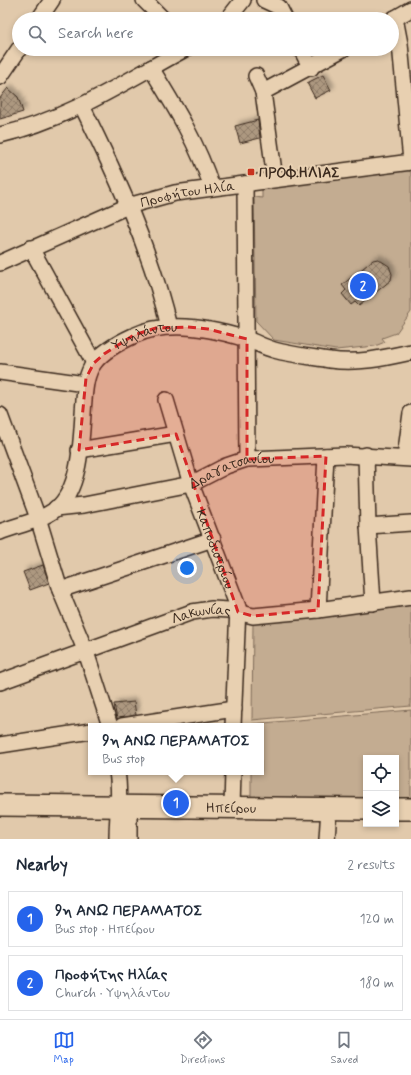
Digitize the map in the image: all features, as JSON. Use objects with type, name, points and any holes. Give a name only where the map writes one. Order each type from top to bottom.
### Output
[{"type":"street","points":[[44,12],[52,0]]},
{"type":"street","points":[[144,0],[156,12]]},
{"type":"street","points":[[234,12],[243,0]]},
{"type":"street","points":[[264,0],[279,6],[282,12]]},
{"type":"street","points":[[399,16],[411,9]]},
{"type":"street","points":[[399,40],[411,161]]},
{"type":"street","points":[[0,77],[14,56]]},
{"type":"street","points":[[0,135],[18,131],[82,106],[172,56]]},
{"type":"street","points":[[305,56],[311,68]]},
{"type":"street","points":[[263,92],[331,56]]},
{"type":"street","points":[[151,68],[181,116],[195,142],[212,188]]},
{"type":"street","points":[[256,76],[263,92],[275,179]]},
{"type":"street","points":[[82,106],[128,206],[162,295],[169,327]]},
{"type":"street","name":"Προφήτου Ηλία","points":[[0,263],[128,206],[175,193],[411,161]]},
{"type":"street","points":[[245,184],[247,339],[246,459]]},
{"type":"street","points":[[31,248],[94,363]]},
{"type":"street","name":"Υψηλάντου","points":[[0,532],[38,518],[56,508],[66,496],[74,481],[79,450],[85,384],[94,363],[104,354],[134,335],[156,328],[169,327],[208,329],[247,339],[274,350],[337,360],[361,361],[411,352]]},
{"type":"street","points":[[0,363],[0,373],[85,384]]},
{"type":"street","name":"Καποδιστρίου","points":[[166,400],[191,484],[238,607],[233,723]]},
{"type":"street","points":[[408,459],[411,413]]},
{"type":"street","points":[[0,415],[38,518],[60,590],[86,652],[109,723]]},
{"type":"street","points":[[79,450],[176,434]]},
{"type":"street","points":[[366,455],[368,526],[373,603]]},
{"type":"street","name":"Δραγατσανίου","points":[[56,508],[84,506],[191,484],[226,466],[246,459],[366,455],[408,459]]},
{"type":"street","points":[[318,610],[326,456]]},
{"type":"street","points":[[368,526],[411,523]]},
{"type":"street","points":[[60,590],[213,539]]},
{"type":"street","name":"Λακωνίας","points":[[0,682],[86,652],[192,612],[212,609],[238,612],[253,616],[318,610],[411,597]]},
{"type":"street","points":[[142,723],[234,709]]},
{"type":"street","points":[[0,744],[88,731]]},
{"type":"street","points":[[118,775],[129,839]]},
{"type":"street","points":[[232,775],[232,807]]},
{"type":"street","name":"Ηπείρου","points":[[0,805],[363,809]]},
{"type":"street","points":[[117,839],[123,806]]},
{"type":"street","points":[[327,839],[329,808]]},
{"type":"street","points":[[399,809],[411,809]]},
{"type":"highlighted area","points":[[188,327],[208,329],[247,339],[247,459],[326,456],[318,610],[253,616],[238,612],[176,434],[79,450],[86,378],[94,363],[104,354],[134,335],[156,328]]},
{"type":"shaded area","points":[[401,168],[411,172],[411,312],[396,333],[382,338],[385,342],[375,346],[336,350],[274,340],[256,321],[254,197],[262,198],[262,188]]},
{"type":"shaded area","points":[[411,600],[411,706],[252,720],[253,623]]},
{"type":"shaded area","points":[[411,710],[411,800],[399,800],[399,755],[363,755],[363,800],[251,799],[251,775],[264,775],[264,723]]},
{"type":"building","points":[[323,75],[331,90],[315,98],[307,83]]},
{"type":"building","points":[[8,88],[18,97],[23,112],[0,119],[0,98]]},
{"type":"building","points":[[258,120],[260,138],[240,143],[235,126]]},
{"type":"building","points":[[378,259],[389,266],[392,274],[391,280],[359,306],[355,302],[351,305],[342,294],[346,290],[342,285],[373,260]]},
{"type":"building","points":[[43,565],[49,583],[30,590],[23,572]]},
{"type":"building","points":[[134,702],[136,715],[117,719],[114,704]]},
{"type":"place","name":"ΠΡΟΦ.ΗΛΙΑΣ","points":[[251,172]]},
{"type":"place","name":"Προφήτης Ηλίας","points":[[363,286]]},
{"type":"place","name":"9η ΑΝΩ ΠΕΡΑΜΑΤΟΣ","points":[[176,803]]}]
